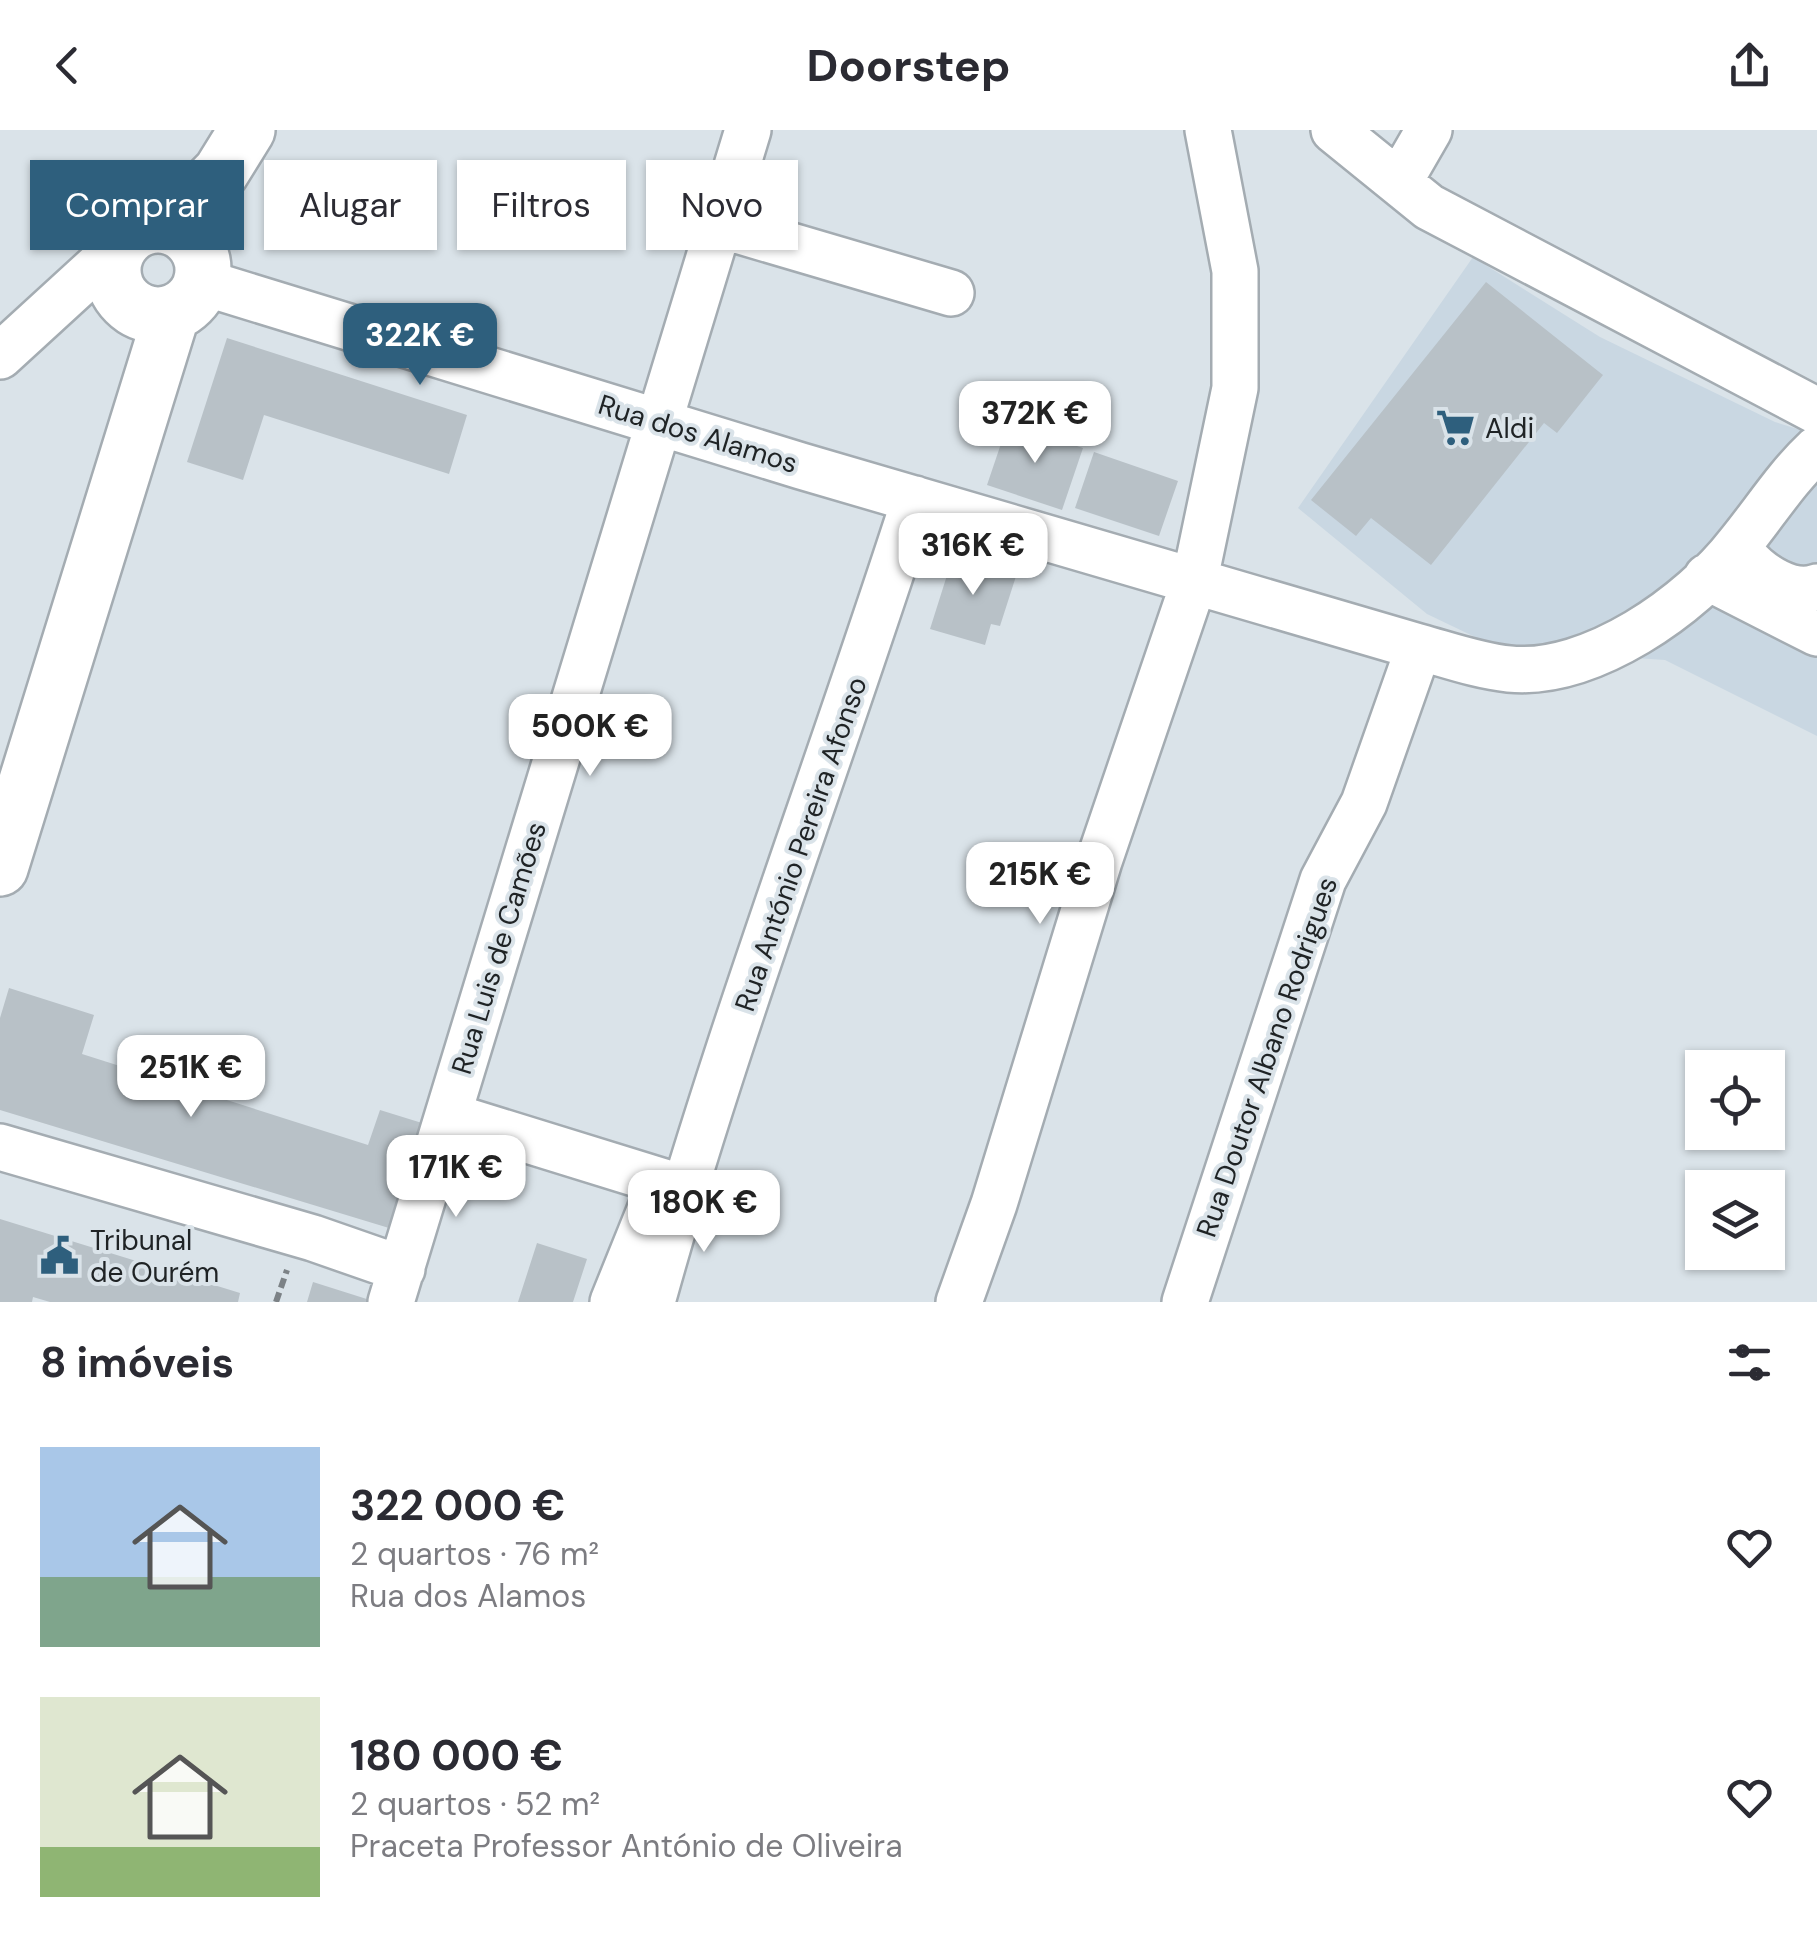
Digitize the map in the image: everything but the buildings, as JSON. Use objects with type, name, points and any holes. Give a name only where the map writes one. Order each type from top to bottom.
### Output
[{"type":"main road","points":[[0,868],[154,376],[160,274],[234,151]]},
{"type":"street","name":"Rua Luis de Camões","points":[[739,160],[748,130]]},
{"type":"street","points":[[960,1302],[1099,861],[1195,579],[1235,388],[1235,271],[1208,130]]},
{"type":"street","points":[[1334,130],[1430,208],[1817,411]]},
{"type":"street","points":[[1398,182],[1429,130]]},
{"type":"street","points":[[798,248],[951,292]]},
{"type":"street","name":"Rua Luis de Camões","points":[[397,1286],[713,250]]},
{"type":"street","points":[[0,356],[64,297],[160,274]]},
{"type":"street","name":"Rua dos Alamos","points":[[160,274],[1420,647],[1511,669],[1546,667],[1602,649],[1674,613],[1722,562],[1784,481],[1817,449]]},
{"type":"street","name":"Rua António Pereira Afonso","points":[[652,1302],[683,1188],[849,706],[914,498]]},
{"type":"street","points":[[1722,562],[1750,562],[1786,586],[1806,591],[1817,587]]},
{"type":"street","points":[[1722,562],[1817,633]]},
{"type":"street","name":"Rua Doutor Albano Rodrigues","points":[[1185,1302],[1323,880],[1364,803],[1420,647]]},
{"type":"street","points":[[450,1116],[683,1188]]},
{"type":"street","points":[[0,1147],[313,1238],[397,1286]]},
{"type":"street","points":[[613,1302],[651,1208],[683,1188]]},
{"type":"shaded area","points":[[1473,257],[1600,337],[1775,422],[1817,435],[1817,736],[1665,660],[1500,649],[1427,614],[1298,508]]},
{"type":"place","name":"Aldi","points":[[1455,428]]},
{"type":"place","name":"Tribunal de Ourém","points":[[60,1256]]}]
